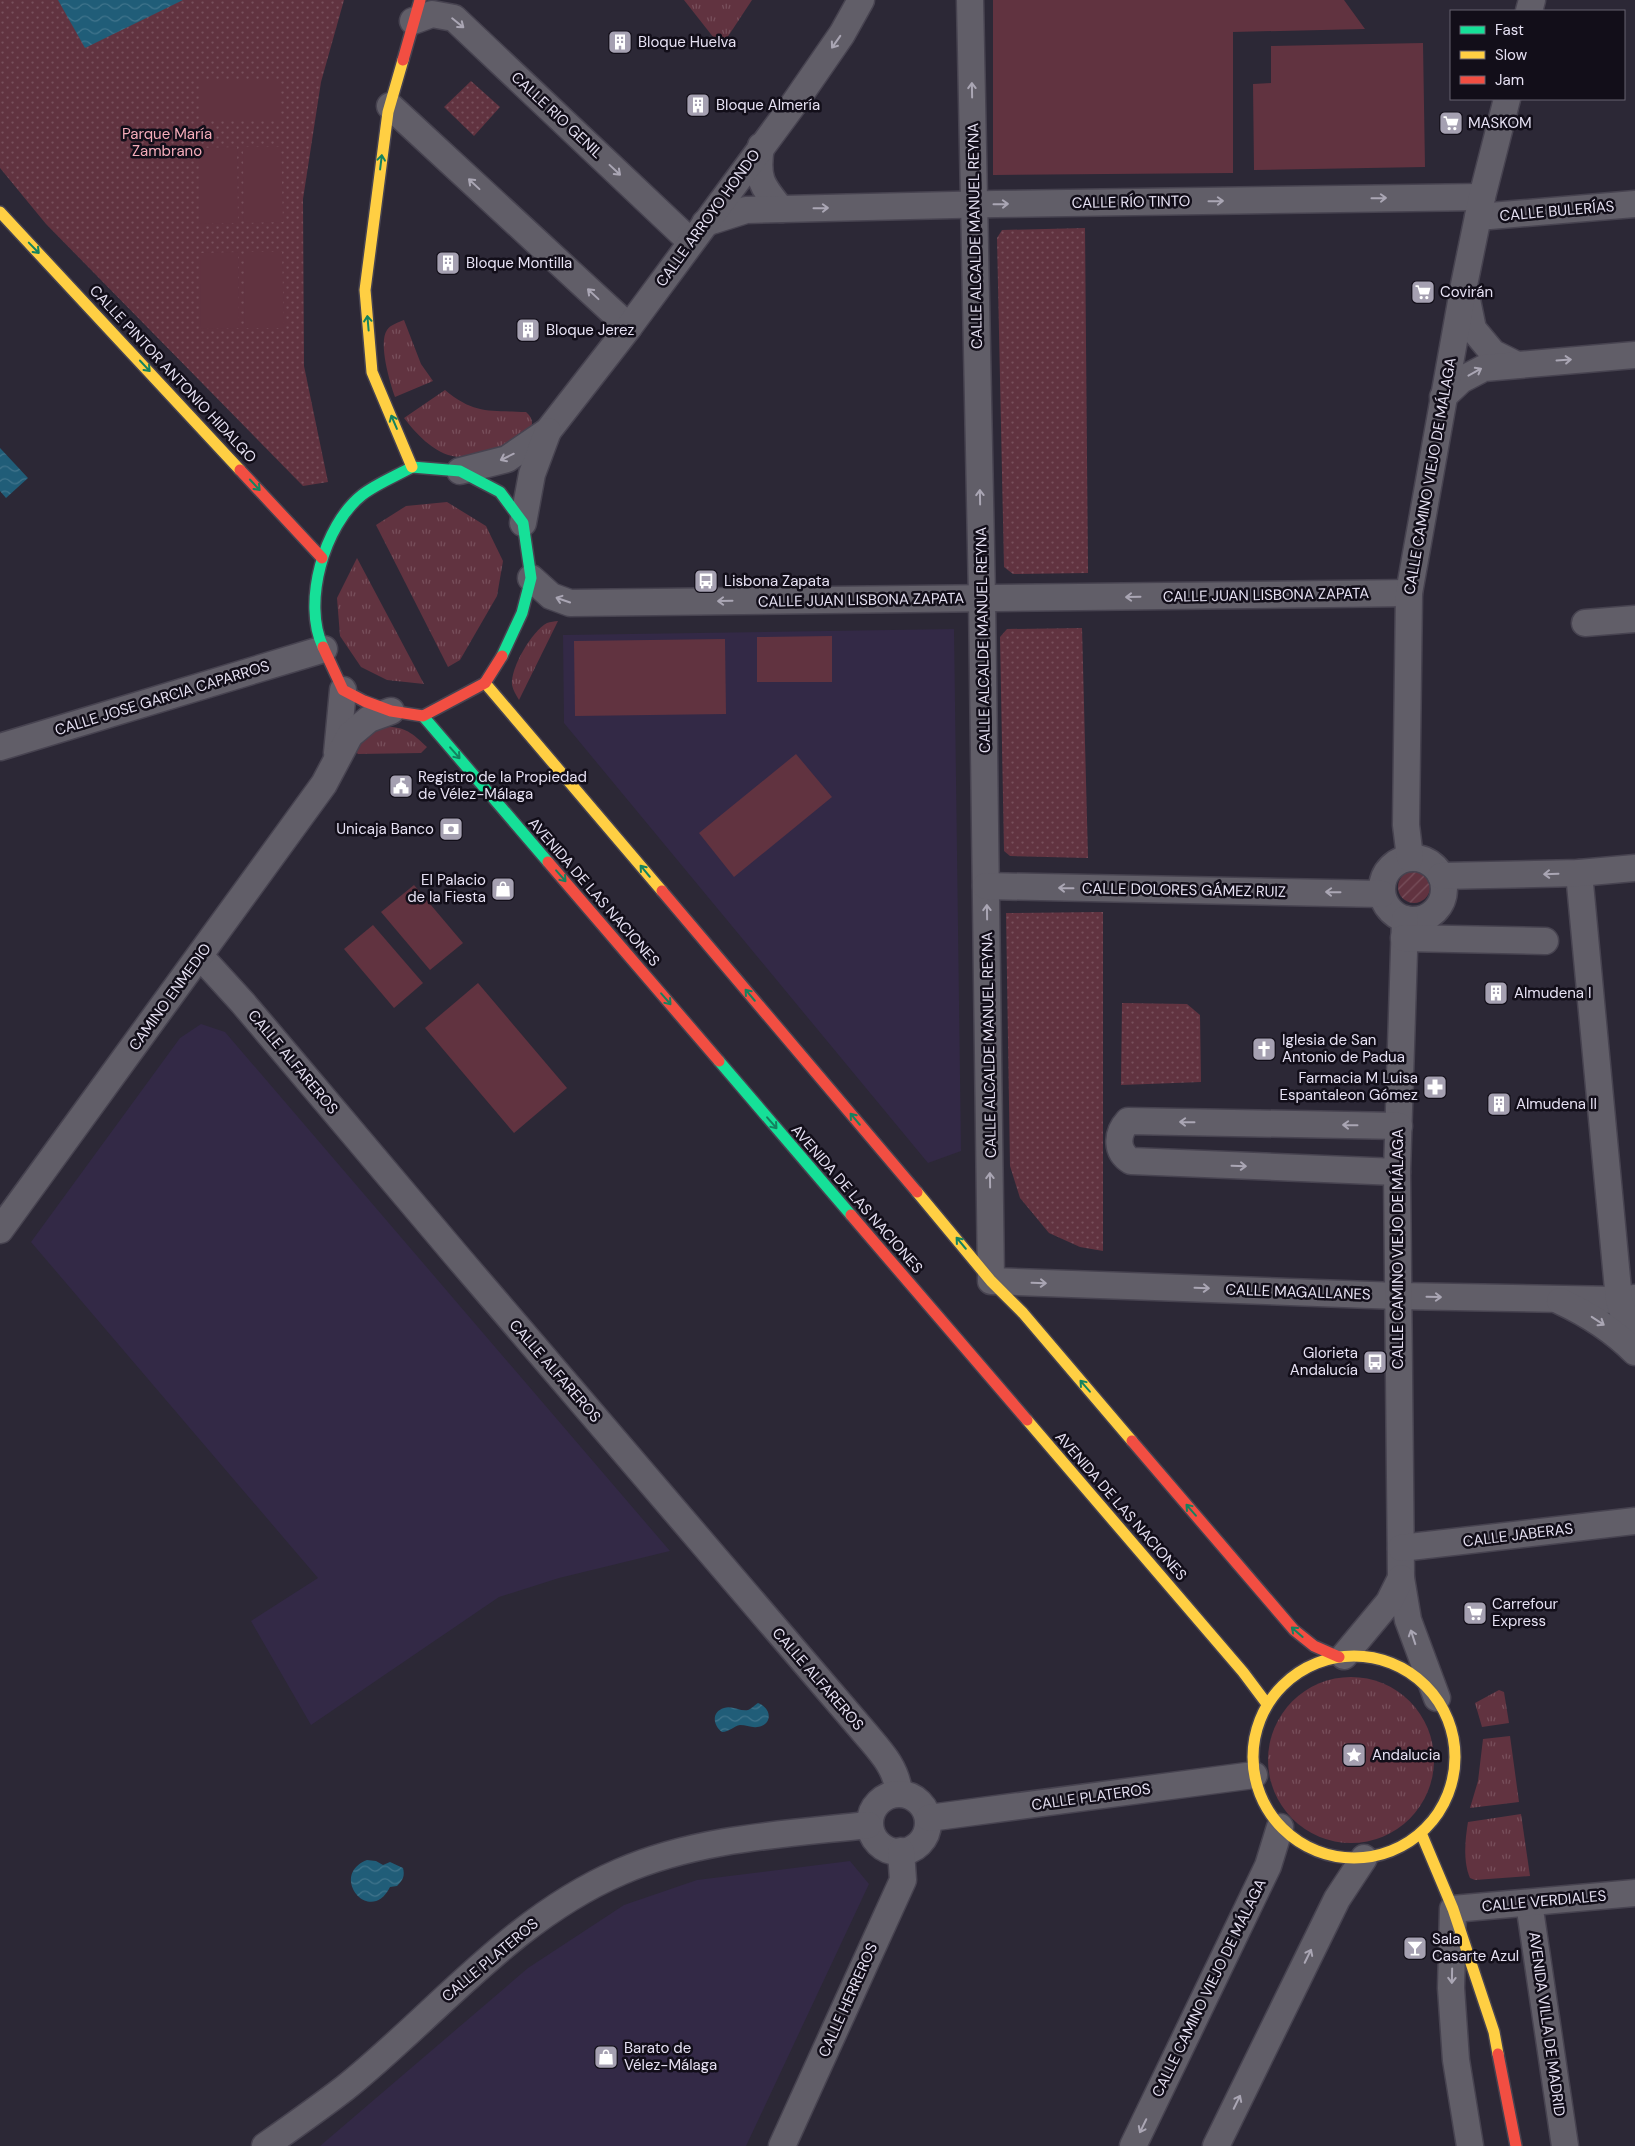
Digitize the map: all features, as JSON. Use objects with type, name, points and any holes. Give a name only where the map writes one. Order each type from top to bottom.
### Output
[{"type":"street","name":"CALLE ARROYO HONDO","points":[[524,523],[532,474],[548,431],[629,326],[793,105],[842,34],[861,0]]},
{"type":"street","name":"CALLE ALCALDE MANUEL REYNA","points":[[970,0],[982,598],[990,1281]]},
{"type":"street","points":[[412,467],[372,372],[365,290],[390,106],[417,11]]},
{"type":"street","name":"CALLE RIO GENIL","points":[[417,11],[454,18],[698,232]]},
{"type":"street","name":"CALLE CAMINO VIEJO DE MÁLAGA","points":[[1410,858],[1406,825],[1409,593],[1464,285],[1480,207],[1507,100]]},
{"type":"street","points":[[390,106],[629,326]]},
{"type":"street","points":[[761,146],[758,165],[763,188],[781,209]]},
{"type":"street","name":"CALLE RÍO TINTO","points":[[698,232],[746,210],[974,204],[1480,207]]},
{"type":"street","name":"CALLE BULERÍAS","points":[[1480,207],[1635,204]]},
{"type":"street","name":"CALLE PINTOR ANTONIO HIDALGO","points":[[0,212],[322,558]]},
{"type":"street","points":[[1464,285],[1473,329],[1493,353],[1515,364]]},
{"type":"street","points":[[1443,397],[1461,380],[1484,368],[1635,355]]},
{"type":"street","name":"CALLE ARROYO HONDO","points":[[460,472],[507,459],[548,431]]},
{"type":"street","points":[[412,467],[460,472],[500,492],[524,523],[531,578],[522,613],[508,646],[485,683],[423,716],[391,712],[343,690],[319,639],[314,597],[322,558],[342,515],[362,495],[412,467]]},
{"type":"street","name":"CALLE JUAN LISBONA ZAPATA","points":[[531,578],[551,596],[570,603],[1409,593]]},
{"type":"street","points":[[1585,623],[1635,619]]},
{"type":"street","name":"CALLE JOSE GARCIA CAPARROS","points":[[0,747],[324,649]]},
{"type":"street","points":[[485,683],[976,1260],[990,1281],[1023,1313],[1294,1630],[1314,1646],[1342,1656]]},
{"type":"street","name":"CAMINO ENMEDIO","points":[[336,761],[343,690]]},
{"type":"street","name":"CAMINO ENMEDIO","points":[[0,1230],[324,784],[350,735],[369,719],[391,712]]},
{"type":"street","name":"AVENIDA DE LAS NACIONES","points":[[423,716],[1237,1664],[1267,1704]]},
{"type":"street","points":[[1404,928],[1437,909],[1444,893],[1441,876],[1428,862],[1419,858],[1410,858],[1392,866],[1382,883],[1382,894],[1389,910],[1404,928],[1545,941]]},
{"type":"street","points":[[1441,876],[1579,873],[1635,868]]},
{"type":"street","points":[[1579,873],[1627,1299],[1635,1351]]},
{"type":"street","name":"CALLE DOLORES GÁMEZ RUIZ","points":[[986,886],[1382,894]]},
{"type":"street","name":"CALLE CAMINO VIEJO DE MÁLAGA","points":[[1404,928],[1397,1172],[1401,1578],[1408,1620],[1437,1698]]},
{"type":"street","name":"CALLE ALFAREROS","points":[[200,956],[243,1003],[462,1263],[865,1733],[892,1766],[899,1792]]},
{"type":"street","points":[[1397,1172],[1132,1161],[1124,1157],[1120,1149],[1120,1135],[1128,1121],[1399,1126]]},
{"type":"street","name":"CALLE MAGALLANES","points":[[990,1281],[1398,1296],[1627,1299]]},
{"type":"street","points":[[1555,1299],[1577,1309],[1603,1325],[1618,1335],[1635,1351]]},
{"type":"street","name":"CALLE JABERAS","points":[[1401,1548],[1635,1521]]},
{"type":"street","points":[[1342,1656],[1389,1602],[1401,1578]]},
{"type":"street","points":[[1342,1656],[1365,1656],[1391,1662],[1417,1677],[1437,1698],[1451,1725],[1456,1754],[1452,1784],[1440,1811],[1421,1833],[1394,1850],[1364,1858],[1333,1857],[1304,1846],[1280,1827],[1263,1803],[1254,1775],[1252,1750],[1257,1726],[1267,1704],[1287,1680],[1312,1664],[1342,1656]]},
{"type":"street","name":"CALLE PLATEROS","points":[[929,1818],[1254,1775]]},
{"type":"street","points":[[899,1792],[911,1796],[920,1802],[929,1818],[928,1830],[921,1843],[912,1849],[901,1852],[889,1851],[879,1846],[874,1840],[868,1825],[872,1812],[881,1801],[899,1792]]},
{"type":"street","name":"CALLE PLATEROS","points":[[265,2146],[345,2088],[514,1937],[567,1899],[621,1872],[676,1853],[747,1838],[868,1825]]},
{"type":"street","name":"CALLE CAMINO VIEJO DE MÁLAGA","points":[[1134,2146],[1268,1866],[1280,1827]]},
{"type":"street","points":[[1421,1833],[1453,1909],[1494,2032],[1516,2146]]},
{"type":"street","name":"CALLE HERREROS","points":[[782,2146],[903,1880],[901,1852]]},
{"type":"street","points":[[1216,2146],[1337,1899],[1364,1858]]},
{"type":"street","name":"CALLE VERDIALES","points":[[1453,1909],[1635,1893]]},
{"type":"street","name":"AVENIDA VILLA DE MADRID","points":[[1529,1903],[1565,2146]]},
{"type":"street","points":[[1453,1909],[1452,1988],[1456,2060],[1470,2146]]},
{"type":"shaded area","points":[[954,629],[961,1151],[928,1163],[564,723],[563,635]]},
{"type":"shaded area","points":[[201,1024],[225,1032],[670,1551],[559,1578],[499,1597],[311,1725],[251,1621],[318,1578],[31,1242],[180,1038]]},
{"type":"shaded area","name":"Barato de Vélez-Málaga","points":[[850,1861],[869,1884],[746,2146],[320,2146],[528,1968],[624,1905],[697,1880]]},
{"type":"green space","name":"Parque María Zambrano","points":[[0,0],[344,0],[321,82],[303,199],[304,366],[328,482],[303,486],[46,224],[0,168]]},
{"type":"green space","points":[[684,0],[752,0],[721,47]]},
{"type":"green space","points":[[993,0],[1344,0],[1365,29],[1233,32],[1233,173],[993,175]]},
{"type":"green space","points":[[1423,43],[1425,167],[1254,170],[1253,84],[1271,83],[1271,46]]},
{"type":"green space","points":[[201,81],[280,81],[280,120],[201,120]]},
{"type":"green space","points":[[471,81],[500,107],[474,136],[444,107]]},
{"type":"green space","points":[[237,147],[238,223],[200,224],[199,148]]},
{"type":"green space","points":[[243,147],[281,147],[283,222],[244,223]]},
{"type":"green space","points":[[1085,228],[1088,573],[1013,574],[1004,567],[997,238],[1002,230]]},
{"type":"green space","points":[[238,252],[239,328],[201,329],[200,253]]},
{"type":"green space","points":[[244,252],[282,252],[284,328],[245,328]]},
{"type":"green space","points":[[404,320],[421,364],[433,381],[395,397],[386,363],[384,344],[387,330]]},
{"type":"green space","points":[[445,390],[465,404],[483,410],[526,412],[532,422],[530,431],[512,446],[488,453],[467,457],[445,454],[422,439],[404,418]]},
{"type":"green space","points":[[447,502],[486,526],[503,561],[497,596],[460,660],[448,667],[376,525],[406,506]]},
{"type":"green space","points":[[357,558],[424,684],[387,680],[361,667],[340,636],[337,598]]},
{"type":"green space","points":[[558,621],[519,700],[512,685],[512,678],[518,660],[541,627],[547,623]]},
{"type":"green space","points":[[1082,628],[1088,858],[1010,856],[1004,851],[1000,637],[1007,629]]},
{"type":"green space","points":[[832,636],[832,682],[757,682],[757,637]]},
{"type":"green space","points":[[725,639],[726,714],[575,716],[574,641]]},
{"type":"green space","points":[[389,727],[406,730],[427,747],[421,753],[358,754],[354,750],[369,735]]},
{"type":"green space","points":[[796,754],[832,797],[734,877],[699,833]]},
{"type":"green space","points":[[1414,871],[1420,872],[1425,876],[1429,881],[1429,893],[1425,898],[1420,902],[1414,903],[1408,902],[1403,898],[1399,893],[1398,887],[1399,881],[1403,876],[1408,872]]},
{"type":"green space","points":[[414,885],[463,943],[430,970],[381,912]]},
{"type":"green space","points":[[1103,912],[1103,1251],[1080,1247],[1049,1233],[1020,1198],[1010,1166],[1006,913]]},
{"type":"green space","points":[[373,925],[423,983],[394,1008],[344,949]]},
{"type":"green space","points":[[478,983],[567,1088],[514,1133],[425,1028]]},
{"type":"green space","points":[[1122,1003],[1187,1004],[1200,1015],[1201,1082],[1121,1085]]},
{"type":"green space","points":[[1359,1677],[1383,1683],[1410,1701],[1428,1728],[1433,1744],[1433,1776],[1428,1792],[1410,1819],[1397,1829],[1375,1840],[1343,1843],[1319,1837],[1298,1824],[1287,1813],[1271,1784],[1268,1752],[1274,1728],[1287,1707],[1298,1696],[1327,1680]]},
{"type":"green space","points":[[1499,1690],[1504,1692],[1509,1723],[1482,1727],[1475,1703]]},
{"type":"green space","points":[[1510,1736],[1519,1802],[1470,1808],[1478,1781],[1483,1739]]},
{"type":"green space","points":[[1521,1814],[1530,1876],[1475,1880],[1470,1878],[1465,1843],[1468,1822]]},
{"type":"water","points":[[58,0],[183,0],[85,48]]},
{"type":"water","points":[[0,448],[28,478],[6,498],[0,491]]},
{"type":"water","points":[[758,1703],[763,1705],[769,1716],[766,1723],[762,1726],[740,1725],[722,1732],[715,1722],[715,1716],[720,1710],[727,1707],[748,1710]]},
{"type":"water","points":[[367,1860],[376,1861],[383,1865],[390,1862],[403,1868],[404,1871],[403,1878],[397,1886],[390,1887],[382,1898],[372,1902],[364,1900],[356,1894],[352,1886],[351,1876],[356,1867]]},
{"type":"traffic: fast","points":[[412,467],[460,471],[500,492],[523,523],[531,578],[522,613],[502,656]]},
{"type":"traffic: fast","points":[[323,647],[317,629],[315,609],[316,587],[327,545],[337,525],[349,508],[362,495],[412,467]]},
{"type":"traffic: fast","points":[[423,716],[548,862]]},
{"type":"traffic: fast","points":[[719,1061],[851,1215]]},
{"type":"traffic: slow","points":[[403,60],[388,112],[365,290],[372,372],[412,467]]},
{"type":"traffic: slow","points":[[0,212],[240,470]]},
{"type":"traffic: slow","points":[[485,683],[662,891]]},
{"type":"traffic: slow","points":[[917,1192],[991,1281],[1023,1313],[1132,1441]]},
{"type":"traffic: slow","points":[[1027,1420],[1243,1672],[1267,1704]]},
{"type":"traffic: slow","points":[[1344,1656],[1364,1656],[1383,1660],[1402,1668],[1418,1679],[1432,1693],[1443,1709],[1451,1728],[1455,1757],[1451,1786],[1443,1805],[1432,1821],[1418,1835],[1402,1846],[1383,1854],[1364,1858],[1344,1858],[1325,1854],[1306,1846],[1290,1835],[1276,1821],[1265,1805],[1257,1786],[1253,1767],[1253,1747],[1257,1728],[1265,1709],[1276,1693],[1290,1679],[1306,1668],[1325,1660],[1344,1656]]},
{"type":"traffic: slow","points":[[1421,1833],[1453,1909],[1494,2032],[1498,2054]]},
{"type":"traffic: jam","points":[[403,60],[420,0]]},
{"type":"traffic: jam","points":[[240,470],[322,558]]},
{"type":"traffic: jam","points":[[323,647],[343,690],[364,701],[391,711],[423,716],[485,683],[502,656]]},
{"type":"traffic: jam","points":[[548,862],[719,1061]]},
{"type":"traffic: jam","points":[[662,891],[917,1192]]},
{"type":"traffic: jam","points":[[851,1215],[1027,1420]]},
{"type":"traffic: jam","points":[[1132,1441],[1294,1630],[1314,1646],[1339,1657]]},
{"type":"traffic: jam","points":[[1498,2054],[1516,2146]]},
{"type":"place","name":"Bloque Huelva","points":[[620,42]]},
{"type":"place","name":"Bloque Almería","points":[[698,105]]},
{"type":"place","name":"MASKOM","points":[[1451,123]]},
{"type":"place","name":"Bloque Montilla","points":[[448,263]]},
{"type":"place","name":"Covirán","points":[[1423,292]]},
{"type":"place","name":"Bloque Jerez","points":[[528,330]]},
{"type":"place","name":"Lisbona Zapata","points":[[706,581]]},
{"type":"place","name":"Registro de la Propiedad de Vélez-Málaga","points":[[401,786]]},
{"type":"place","name":"Unicaja Banco","points":[[451,829]]},
{"type":"place","name":"El Palacio de la Fiesta","points":[[503,889]]},
{"type":"place","name":"Almudena I","points":[[1496,993]]},
{"type":"place","name":"Iglesia de San Antonio de Padua","points":[[1264,1049]]},
{"type":"place","name":"Farmacia M Luisa Espantaleon Gómez","points":[[1435,1087]]},
{"type":"place","name":"Almudena II","points":[[1499,1104]]},
{"type":"place","name":"Glorieta Andalucía","points":[[1375,1362]]},
{"type":"place","name":"Carrefour Express","points":[[1475,1613]]},
{"type":"place","name":"Andalucia","points":[[1354,1755]]},
{"type":"place","name":"Sala Casarte Azul","points":[[1415,1948]]},
{"type":"place","name":"Barato de Vélez-Málaga","points":[[606,2057]]}]
